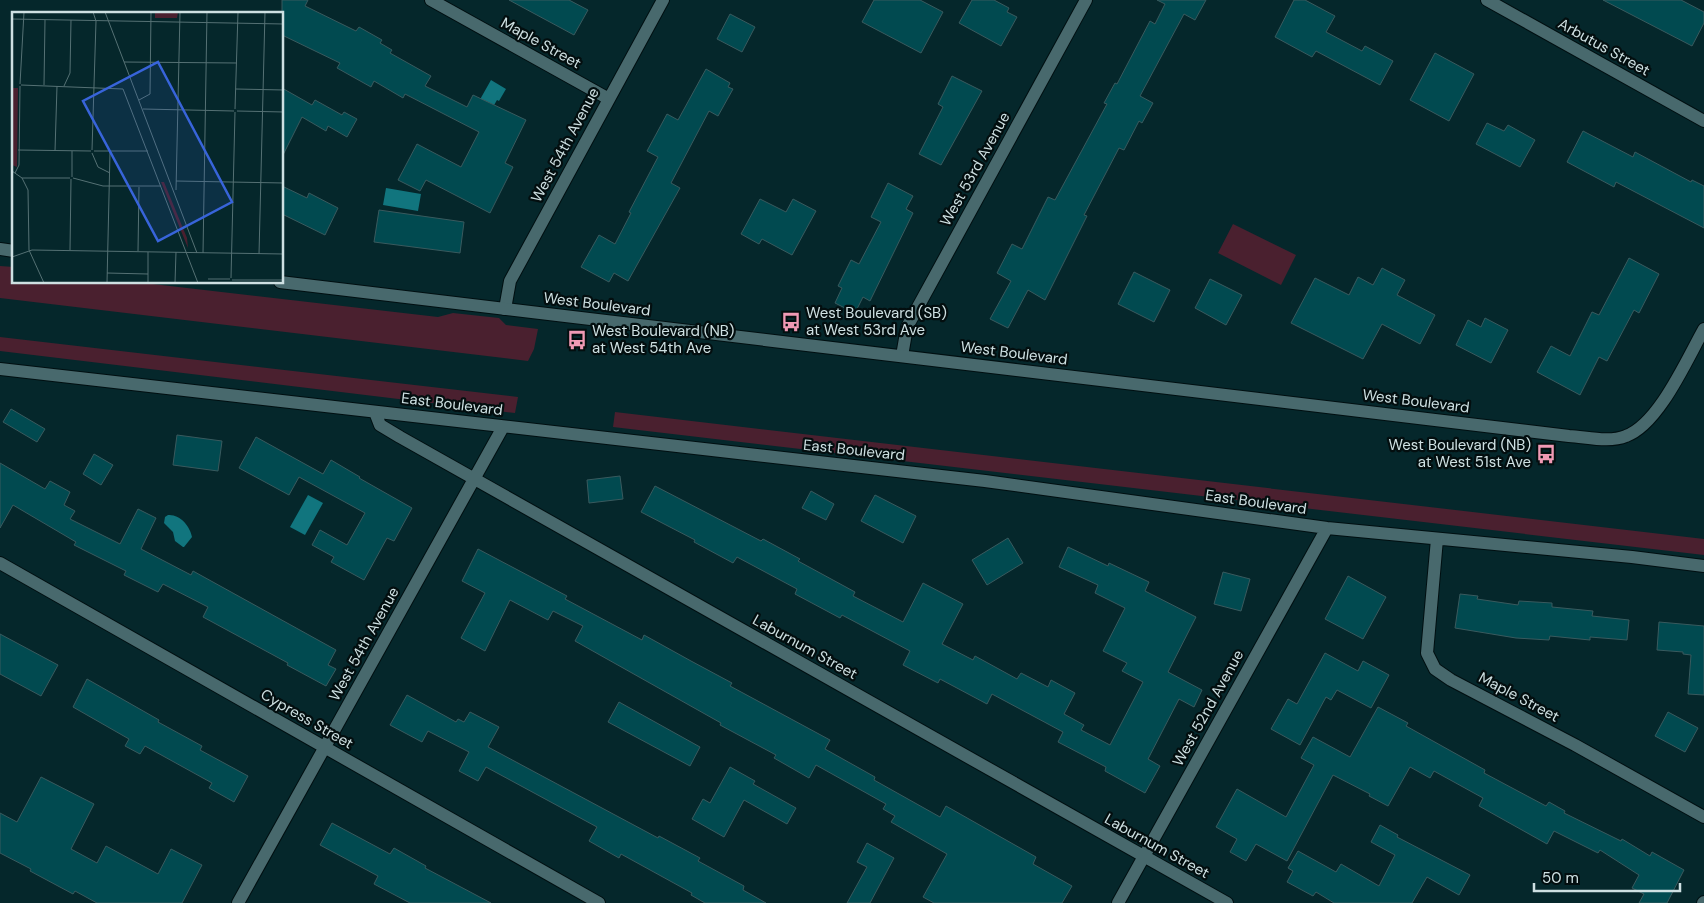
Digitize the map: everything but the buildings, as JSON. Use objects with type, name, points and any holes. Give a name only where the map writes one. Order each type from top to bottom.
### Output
[{"type":"street","name":"Maple Street","points":[[431,0],[609,99]]},
{"type":"street","name":"West 54th Avenue","points":[[505,309],[510,281],[663,0]]},
{"type":"street","name":"West 53rd Avenue","points":[[902,356],[907,327],[1086,0]]},
{"type":"street","name":"Arbutus Street","points":[[1487,0],[1704,122]]},
{"type":"street","name":"West Boulevard","points":[[284,282],[1569,436],[1608,439],[1625,437],[1649,421],[1661,405],[1704,328]]},
{"type":"street","name":"East Boulevard","points":[[0,369],[985,481],[1327,528],[1632,557],[1704,566]]},
{"type":"street","name":"Laburnum Street","points":[[375,412],[380,425],[1226,903]]},
{"type":"street","name":"West 54th Avenue","points":[[238,903],[503,427]]},
{"type":"street","name":"West 52nd Avenue","points":[[1118,903],[1327,528]]},
{"type":"street","name":"Maple Street","points":[[1437,539],[1427,653],[1434,669],[1704,817]]},
{"type":"street","name":"Cypress Street","points":[[0,563],[599,903]]},
{"type":"shaded area","points":[[1233,224],[1296,255],[1281,285],[1218,253]]},
{"type":"shaded area","points":[[0,266],[12,267],[12,284],[153,284],[438,317],[453,313],[499,318],[506,325],[538,329],[534,349],[528,361],[0,298]]},
{"type":"shaded area","points":[[0,337],[518,397],[515,413],[0,351]]},
{"type":"shaded area","points":[[615,412],[1704,539],[1704,555],[613,427]]},
{"type":"water","points":[[491,80],[506,89],[499,101],[497,100],[482,126],[469,119]]},
{"type":"water","points":[[386,188],[421,194],[418,211],[383,205]]},
{"type":"water","points":[[308,495],[323,503],[305,535],[290,527]]},
{"type":"water","points":[[168,515],[177,516],[189,529],[192,537],[184,547],[175,541],[173,532],[164,523],[165,517]]},
{"type":"place","name":"West Boulevard (SB) at West 53rd Ave","points":[[791,322]]},
{"type":"place","name":"West Boulevard (NB) at West 54th Ave","points":[[577,340]]},
{"type":"place","name":"West Boulevard (NB) at West 51st Ave","points":[[1546,454]]}]
